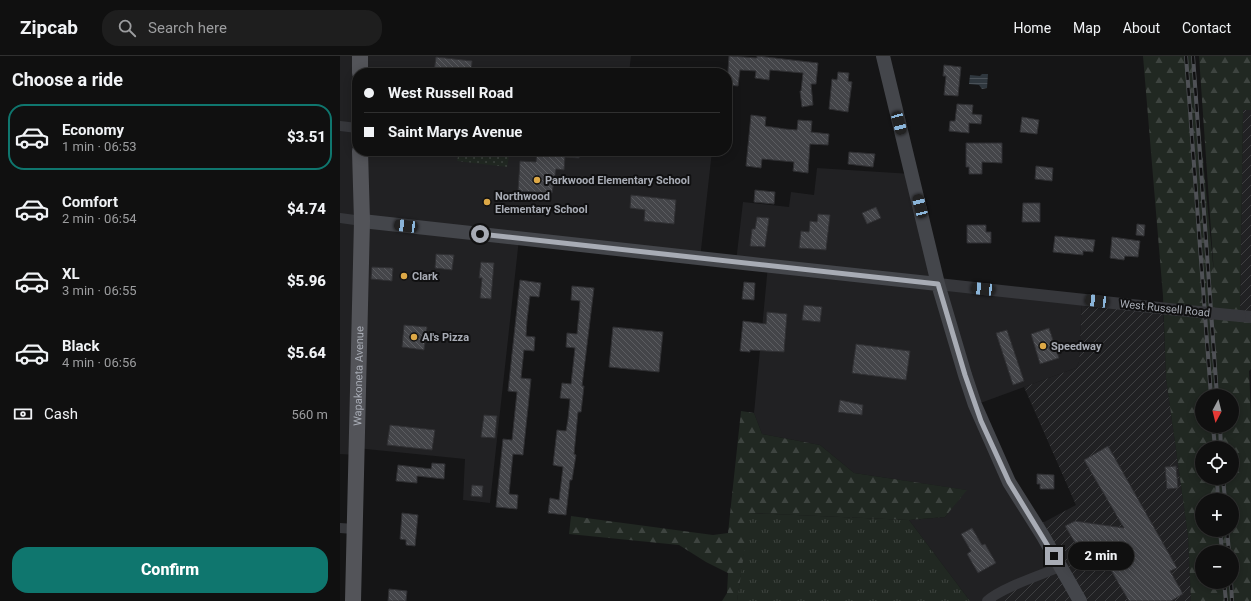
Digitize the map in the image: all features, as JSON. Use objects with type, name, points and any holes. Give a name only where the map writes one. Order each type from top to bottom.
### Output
[{"type":"main road","points":[[360,56],[360,68]]},
{"type":"main road","points":[[882,56],[938,284],[965,375],[981,421],[1009,482],[1043,536],[1080,601]]},
{"type":"main road","name":"Wapakoneta Avenue","points":[[353,601],[347,528],[362,221],[360,156]]},
{"type":"main road","name":"West Russell Road","points":[[362,221],[561,244],[803,268],[938,284]]},
{"type":"street","points":[[340,126],[352,127]]},
{"type":"street","name":"West Russell Road","points":[[340,218],[362,221]]},
{"type":"street","name":"West Russell Road","points":[[938,284],[1246,316]]},
{"type":"street","points":[[987,601],[991,597],[1007,589],[1060,567]]},
{"type":"shaded area","points":[[340,56],[631,56],[630,68],[352,68],[352,156],[711,156],[700,259],[519,239],[490,503],[463,500],[465,459],[356,448],[356,455],[340,454]]},
{"type":"shaded area","points":[[982,74],[988,74],[987,88],[982,89],[979,85],[969,84],[970,75],[980,76]]},
{"type":"shaded area","points":[[1243,110],[1251,110],[1251,317],[1240,316]]},
{"type":"shaded area","points":[[817,168],[912,174],[938,284],[1082,300],[1079,362],[1076,368],[975,405],[1060,567],[987,601],[970,601],[909,520],[945,517],[966,490],[854,473],[820,445],[762,434],[754,413],[768,265],[736,262],[743,202],[789,207],[791,192],[814,195]]},
{"type":"shaded area","points":[[1082,300],[1163,308],[1166,378],[1188,536],[1191,601],[987,601],[1060,567],[1037,526],[1076,505],[1024,387],[1076,368],[1079,362]]},
{"type":"green space","points":[[1143,56],[1193,56],[1214,274],[1199,56],[1251,56],[1251,110],[1243,110],[1240,316],[1251,317],[1251,369],[1249,371],[1251,414],[1251,601],[1191,601],[1188,536],[1166,378],[1163,296]]},
{"type":"green space","points":[[458,156],[509,156],[507,167],[457,161]]},
{"type":"green space","points":[[741,411],[754,413],[762,434],[820,445],[854,473],[967,490],[945,517],[909,520],[750,513],[737,601],[722,601],[727,593],[728,573],[706,562],[679,545],[569,534],[571,516],[713,535],[728,533]]},
{"type":"green space","points":[[749,513],[909,520],[970,601],[737,601]]},
{"type":"building","points":[[729,56],[757,58],[757,56],[818,63],[816,84],[811,84],[813,105],[802,107],[800,91],[803,73],[770,70],[769,80],[755,78],[756,71],[740,70],[738,86],[732,85],[732,68],[728,68]]},
{"type":"building","points":[[436,57],[472,61],[471,68],[435,68]]},
{"type":"building","points":[[944,65],[961,67],[958,96],[944,95],[946,76],[943,76]]},
{"type":"building","points":[[838,72],[849,73],[848,81],[852,82],[848,112],[829,109],[832,79],[837,80]]},
{"type":"building","points":[[957,104],[973,105],[972,114],[982,115],[981,124],[969,123],[969,133],[949,131],[950,121],[955,121]]},
{"type":"building","points":[[751,115],[766,117],[765,126],[785,129],[797,130],[798,120],[812,121],[811,132],[829,134],[828,145],[810,144],[808,173],[793,171],[794,162],[762,159],[761,168],[746,166]]},
{"type":"building","points":[[1022,117],[1039,120],[1037,134],[1020,132]]},
{"type":"building","points":[[966,143],[1002,143],[1002,163],[982,162],[982,174],[969,174],[969,167],[966,167]]},
{"type":"building","points":[[849,152],[875,154],[873,167],[848,164]]},
{"type":"building","name":"Parkwood Elementary School","points":[[537,156],[579,156],[579,158],[565,157],[564,170],[556,169],[552,193],[518,191],[520,161],[536,162]]},
{"type":"building","points":[[1036,166],[1053,168],[1052,181],[1035,179]]},
{"type":"building","points":[[755,190],[775,192],[774,204],[754,202]]},
{"type":"building","points":[[631,195],[676,200],[674,224],[644,221],[645,210],[630,208]]},
{"type":"building","points":[[1023,203],[1040,203],[1040,222],[1022,222]]},
{"type":"building","points":[[876,207],[881,218],[867,224],[862,213]]},
{"type":"building","points":[[818,214],[830,215],[826,250],[799,248],[801,231],[809,232],[810,221],[817,222]]},
{"type":"building","points":[[757,217],[769,218],[765,247],[750,246],[752,229],[755,229]]},
{"type":"building","points":[[1137,224],[1145,225],[1144,236],[1136,235]]},
{"type":"building","points":[[967,225],[986,225],[986,232],[991,232],[991,243],[967,243]]},
{"type":"building","points":[[1055,236],[1095,240],[1093,252],[1083,251],[1083,255],[1053,252]]},
{"type":"building","points":[[1112,237],[1140,241],[1138,257],[1125,256],[1124,260],[1110,258]]},
{"type":"building","points":[[436,254],[454,255],[452,270],[435,268]]},
{"type":"building","points":[[481,262],[494,263],[491,299],[480,298],[482,278],[479,278]]},
{"type":"building","points":[[372,267],[393,268],[392,281],[371,279]]},
{"type":"building","points":[[520,280],[541,283],[539,297],[530,296],[527,320],[526,336],[535,337],[534,351],[524,350],[521,378],[531,379],[523,455],[513,454],[509,494],[518,495],[517,509],[496,507],[503,439],[512,440],[517,392],[508,391]]},
{"type":"building","points":[[744,282],[755,283],[754,300],[742,299]]},
{"type":"building","points":[[572,286],[594,288],[582,386],[584,386],[581,412],[578,412],[574,454],[576,455],[572,480],[570,480],[566,515],[548,513],[550,498],[559,500],[563,467],[553,465],[557,430],[566,431],[568,419],[570,399],[560,398],[562,383],[571,384],[575,348],[566,347],[567,333],[577,334],[580,301],[571,300]]},
{"type":"building","points":[[804,305],[822,307],[820,322],[802,320]]},
{"type":"building","points":[[767,312],[787,314],[784,352],[750,350],[750,352],[740,351],[743,321],[766,324]]},
{"type":"building","name":"Al's Pizza","points":[[404,325],[427,327],[424,350],[402,347]]},
{"type":"building","points":[[613,327],[663,332],[659,372],[609,367]]},
{"type":"building","points":[[1049,328],[1059,358],[1040,364],[1031,334]]},
{"type":"building","points":[[1007,330],[1024,381],[1013,385],[996,333]]},
{"type":"building","points":[[856,344],[910,351],[906,380],[852,373]]},
{"type":"building","points":[[840,400],[863,405],[862,415],[838,412]]},
{"type":"building","points":[[484,415],[497,416],[495,438],[481,437]]},
{"type":"building","points":[[390,425],[435,430],[432,450],[387,445]]},
{"type":"building","points":[[1108,446],[1177,568],[1170,571],[1183,594],[1171,601],[1129,601],[1106,562],[1092,571],[1065,526],[1075,521],[1124,528],[1084,460]]},
{"type":"building","points":[[432,463],[445,464],[444,479],[417,476],[417,483],[396,481],[398,465],[431,469]]},
{"type":"building","points":[[1176,466],[1178,488],[1167,489],[1165,467]]},
{"type":"building","points":[[1037,474],[1054,475],[1054,489],[1040,489],[1040,484],[1037,484]]},
{"type":"building","points":[[472,485],[483,486],[482,497],[471,496]]},
{"type":"building","points":[[402,513],[418,515],[415,546],[406,545],[406,540],[400,539]]},
{"type":"building","points":[[972,528],[982,545],[985,544],[996,563],[978,573],[967,554],[971,551],[961,534]]},
{"type":"building","points":[[389,589],[407,591],[406,601],[388,601]]},
{"type":"railway","points":[[1186,56],[1210,389]]},
{"type":"railway","points":[[1193,56],[1217,389]]},
{"type":"railway","points":[[1214,433],[1214,441]]},
{"type":"railway","points":[[1220,433],[1221,441]]},
{"type":"railway","points":[[1217,485],[1218,493]]},
{"type":"railway","points":[[1224,485],[1224,493]]},
{"type":"railway","points":[[1221,537],[1221,545]]},
{"type":"railway","points":[[1228,537],[1228,545]]},
{"type":"railway","points":[[1225,589],[1226,601]]},
{"type":"railway","points":[[1231,589],[1232,601]]},
{"type":"place","name":"Parkwood Elementary School","points":[[537,180]]},
{"type":"place","name":"Northwood Elementary School","points":[[487,202]]},
{"type":"place","name":"Clark","points":[[404,276]]},
{"type":"place","name":"Al's Pizza","points":[[414,337]]},
{"type":"place","name":"Speedway","points":[[1043,346]]},
{"type":"route","points":[[480,234],[561,244],[803,268],[938,284],[969,390],[981,421],[1009,482],[1054,556]]}]
